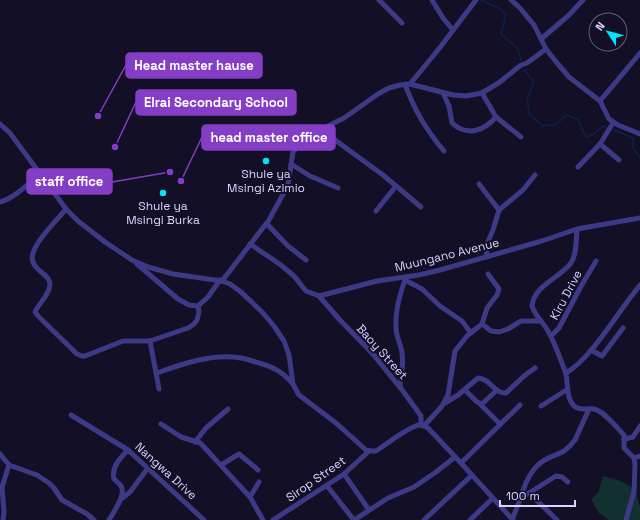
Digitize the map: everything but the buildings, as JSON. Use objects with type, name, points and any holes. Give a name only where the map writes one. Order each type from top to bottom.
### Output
[{"type":"street","points":[[379,0],[402,23]]},
{"type":"street","points":[[432,0],[443,18],[453,30]]},
{"type":"street","points":[[407,84],[438,50],[476,0]]},
{"type":"street","points":[[511,0],[527,16],[546,49],[569,77],[600,101],[606,115],[613,123],[640,134]]},
{"type":"street","points":[[541,39],[568,16],[583,0]]},
{"type":"street","points":[[0,124],[10,133],[66,209],[78,221],[99,238],[132,260],[178,299],[189,305],[198,306],[208,297],[266,224],[286,190],[293,153],[309,136],[344,118],[378,94],[390,88],[407,84],[443,93],[466,96],[482,93],[546,49]]},
{"type":"street","points":[[600,101],[640,53]]},
{"type":"street","points":[[407,84],[418,115],[444,151]]},
{"type":"street","points":[[443,93],[449,106],[452,122],[462,130],[469,131],[483,128],[496,116]]},
{"type":"street","points":[[482,93],[496,116],[521,137]]},
{"type":"street","points":[[578,167],[600,144],[613,123]]},
{"type":"street","points":[[324,128],[335,140],[396,186],[421,207]]},
{"type":"street","points":[[600,144],[619,160]]},
{"type":"street","points":[[291,164],[310,176],[338,188]]},
{"type":"street","points":[[0,202],[8,199],[20,191],[41,174]]},
{"type":"street","points":[[487,257],[486,246],[494,230],[498,210],[519,194],[534,175]]},
{"type":"street","points":[[479,184],[498,210]]},
{"type":"street","points":[[376,211],[396,186]]},
{"type":"street","points":[[66,209],[40,241],[34,251],[32,260],[37,269],[48,278],[50,286],[36,310],[36,313],[76,354],[85,356],[127,341],[150,341],[183,330],[194,324],[199,316],[198,306]]},
{"type":"street","name":"Muungano Avenue","points":[[319,296],[377,280],[406,278],[487,257],[577,229],[640,218]]},
{"type":"street","points":[[266,224],[288,246],[306,260]]},
{"type":"street","points":[[577,229],[574,256],[571,262],[542,287],[532,301],[533,309],[551,336],[566,373],[570,401],[576,408],[594,408],[600,411],[624,435],[624,448],[634,458],[635,465],[634,492],[626,520]]},
{"type":"street","points":[[250,244],[281,265],[294,276],[306,291],[319,296]]},
{"type":"street","points":[[132,260],[167,273],[221,280],[230,284],[241,292],[263,313],[276,329],[287,350],[293,384]]},
{"type":"street","name":"Kiru Drive","points":[[551,336],[560,328],[580,288],[596,261]]},
{"type":"street","points":[[156,373],[183,364],[215,357],[238,357],[278,370],[293,384],[302,398],[336,423],[362,447],[369,451],[376,451],[410,429],[423,426],[435,416],[445,402],[450,386],[454,352],[471,332],[482,324],[487,308],[499,292],[498,287],[488,274]]},
{"type":"street","points":[[400,387],[403,359],[396,330],[396,316],[399,298],[406,278],[440,306],[462,321],[471,332]]},
{"type":"street","points":[[566,373],[577,365],[591,350],[640,285]]},
{"type":"street","name":"Baoy Street","points":[[319,296],[372,353],[400,387],[421,416],[423,426]]},
{"type":"street","points":[[482,324],[491,331],[499,332],[508,329],[521,321],[541,321]]},
{"type":"street","points":[[591,350],[602,356],[623,328]]},
{"type":"street","points":[[150,341],[159,389]]},
{"type":"street","points":[[445,402],[465,390],[478,378],[484,379],[497,390],[502,393],[506,393],[535,368]]},
{"type":"street","points":[[541,406],[568,389]]},
{"type":"street","points":[[465,390],[500,424]]},
{"type":"street","points":[[480,404],[484,403],[497,390]]},
{"type":"street","points":[[461,463],[520,405]]},
{"type":"street","points":[[195,442],[206,428],[228,409]]},
{"type":"street","points":[[423,426],[455,456],[513,519],[528,480],[536,466],[540,462],[564,451],[575,440],[589,409]]},
{"type":"street","name":"Nangwa Drive","points":[[71,415],[128,450],[204,520]]},
{"type":"street","points":[[161,424],[181,437],[204,447],[250,497],[263,520]]},
{"type":"street","points":[[625,439],[633,436],[640,426]]},
{"type":"street","points":[[109,520],[120,499],[122,488],[114,479],[114,470],[121,457],[128,450]]},
{"type":"street","name":"Sirop Street","points":[[273,520],[344,474],[369,451]]},
{"type":"street","points":[[0,454],[9,464],[37,475],[49,483],[62,500],[87,514],[94,520]]},
{"type":"street","points":[[221,465],[239,454],[258,470]]},
{"type":"street","points":[[327,486],[354,520],[388,498],[414,487],[436,472],[455,456]]},
{"type":"street","points":[[634,458],[640,456]]},
{"type":"street","points":[[3,520],[4,512],[2,487],[9,464]]},
{"type":"street","points":[[120,499],[130,492],[148,468]]},
{"type":"street","points":[[344,474],[369,510]]},
{"type":"street","points":[[424,520],[472,475]]},
{"type":"street","points":[[521,498],[556,476],[568,482]]},
{"type":"street","points":[[250,497],[259,482]]},
{"type":"street","points":[[529,493],[557,520]]},
{"type":"street","points":[[470,520],[493,498]]},
{"type":"green space","points":[[603,476],[621,481],[635,489],[640,505],[640,520],[609,520],[599,513],[591,499],[598,493]]},
{"type":"waterway","points":[[481,0],[500,9],[506,15],[501,34],[518,49],[521,60]]},
{"type":"waterway","points":[[524,69],[534,82],[527,100],[530,115],[543,126],[557,124],[566,115],[578,120],[586,137],[594,134],[603,126],[606,127]]},
{"type":"waterway","points":[[614,130],[633,138],[633,148],[640,157]]},
{"type":"place","name":"Head master hause","points":[[98,116]]},
{"type":"place","name":"Elrai Secondary School","points":[[115,147]]},
{"type":"place","name":"Shule ya Msingi Azimio","points":[[266,161]]},
{"type":"place","name":"staff office","points":[[170,172]]},
{"type":"place","name":"head master office","points":[[181,181]]},
{"type":"place","name":"Shule ya Msingi Burka","points":[[163,193]]}]
